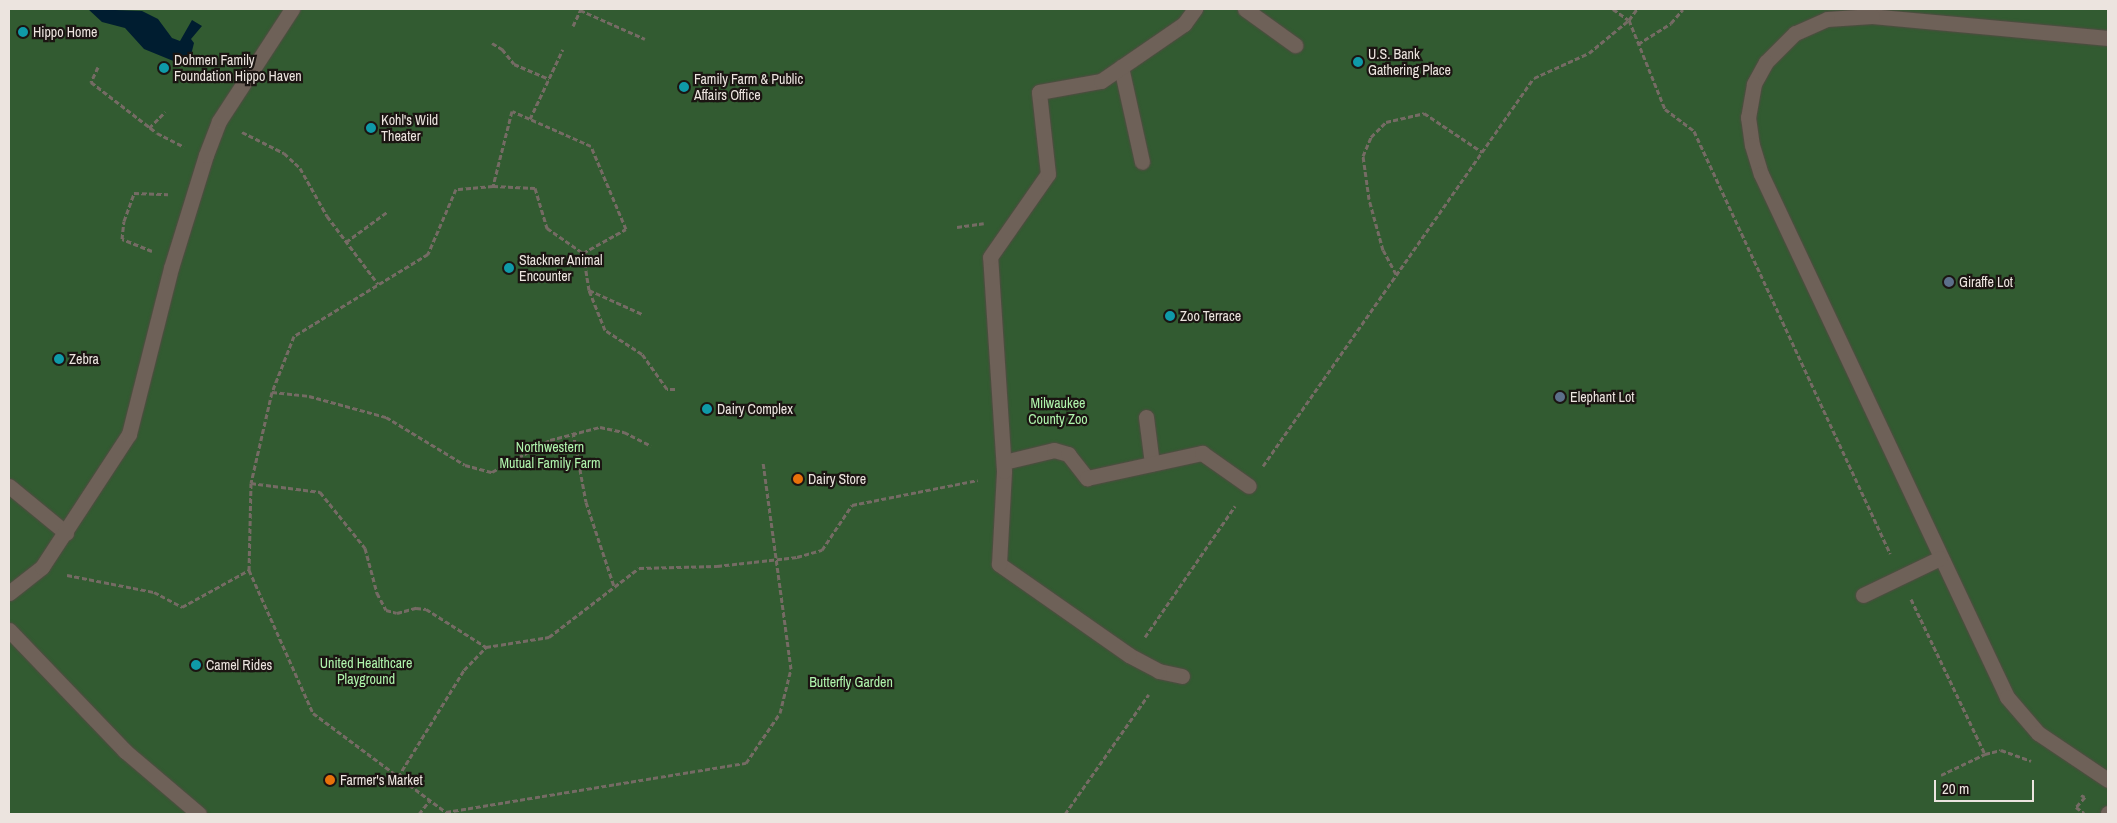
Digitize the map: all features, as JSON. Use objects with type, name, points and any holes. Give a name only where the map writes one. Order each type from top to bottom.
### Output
[{"type":"street","points":[[9,593],[42,567],[129,434],[174,257],[190,202],[219,121],[292,9]]},
{"type":"street","points":[[1182,676],[1160,671],[1132,657],[999,564],[1004,462],[990,257],[1048,174],[1039,92],[1101,81],[1184,24],[1195,9]]},
{"type":"street","points":[[1245,9],[1295,45]]},
{"type":"street","points":[[2108,38],[1872,16],[1838,17],[1815,23],[1786,40],[1766,62],[1754,84],[1748,117],[1752,146],[1761,174],[1996,678],[2016,711],[2038,733],[2108,780]]},
{"type":"street","points":[[1121,67],[1142,162]]},
{"type":"street","points":[[1146,417],[1152,464]]},
{"type":"street","points":[[1004,462],[1054,450],[1068,454],[1087,478],[1202,453],[1249,486]]},
{"type":"street","points":[[9,486],[66,533]]},
{"type":"street","points":[[1863,595],[1940,558]]},
{"type":"street","points":[[9,630],[124,751],[199,814]]},
{"type":"path","points":[[1612,9],[1628,20],[1665,109],[1694,131],[1985,754]]},
{"type":"path","points":[[1132,657],[1396,274],[1534,78],[1589,53],[1628,20],[1637,9]]},
{"type":"path","points":[[1638,44],[1671,23],[1683,9]]},
{"type":"path","points":[[573,26],[581,10],[645,39]]},
{"type":"path","points":[[492,44],[502,49],[514,64],[549,79]]},
{"type":"path","points":[[530,119],[562,50]]},
{"type":"path","points":[[98,67],[91,82],[149,128],[206,155]]},
{"type":"path","points":[[493,186],[512,111],[591,146],[626,229],[582,253]]},
{"type":"path","points":[[149,128],[165,112]]},
{"type":"path","points":[[1396,274],[1383,250],[1369,199],[1363,156],[1371,137],[1386,122],[1424,113],[1482,152]]},
{"type":"path","points":[[219,121],[292,160],[346,242],[378,284]]},
{"type":"path","points":[[675,389],[667,389],[642,354],[605,330],[589,290],[582,253],[547,228],[535,188],[493,186],[456,188],[428,254],[294,336],[272,392],[251,483],[249,570],[313,713],[429,802],[446,812],[746,763],[780,714],[791,669],[763,462]]},
{"type":"path","points":[[174,257],[122,239],[124,221],[134,193],[168,194],[190,202]]},
{"type":"path","points":[[346,242],[387,212]]},
{"type":"path","points":[[589,290],[642,314]]},
{"type":"path","points":[[272,392],[309,396],[386,417],[466,465],[492,472],[515,457],[573,432],[600,426],[624,432],[651,446]]},
{"type":"path","points":[[573,432],[586,502],[614,586]]},
{"type":"path","points":[[398,777],[464,670],[486,647],[548,637],[639,568],[717,566],[775,560],[822,550],[852,505],[971,481],[1004,480]]},
{"type":"path","points":[[251,483],[320,492],[365,548],[377,593],[386,610],[397,613],[416,608],[426,609],[486,647]]},
{"type":"path","points":[[42,567],[71,577],[154,592],[182,607],[249,570]]},
{"type":"path","points":[[1065,814],[1156,684],[1160,671]]},
{"type":"path","points":[[1941,775],[1985,754],[2001,750],[2034,762]]},
{"type":"path","points":[[2077,792],[2084,797],[2076,808],[2085,814]]},
{"type":"path","points":[[419,814],[429,802]]},
{"type":"green space","name":"Milwaukee County Zoo","points":[[9,9],[2108,9],[2108,814],[9,814]]},
{"type":"water","points":[[88,9],[142,11],[158,19],[172,38],[180,41],[192,20],[202,26],[191,39],[194,43],[188,67],[144,49],[125,28],[102,22]]},
{"type":"place","name":"Hippo Home","points":[[23,32]]},
{"type":"place","name":"U.S. Bank Gathering Place","points":[[1358,62]]},
{"type":"place","name":"Dohmen Family Foundation Hippo Haven","points":[[164,68]]},
{"type":"place","name":"Family Farm & Public Affairs Office","points":[[684,87]]},
{"type":"place","name":"Kohl's Wild Theater","points":[[371,128]]},
{"type":"place","name":"Stackner Animal Encounter","points":[[509,268]]},
{"type":"place","name":"Giraffe Lot","points":[[1949,282]]},
{"type":"place","name":"Zoo Terrace","points":[[1170,316]]},
{"type":"place","name":"Zebra","points":[[59,359]]},
{"type":"place","name":"Elephant Lot","points":[[1560,397]]},
{"type":"place","name":"Dairy Complex","points":[[707,409]]},
{"type":"place","name":"Dairy Store","points":[[798,479]]},
{"type":"place","name":"Camel Rides","points":[[196,665]]},
{"type":"place","name":"Farmer's Market","points":[[330,780]]},
{"type":"park label","name":"Northwestern Mutual Family Farm","points":[[550,456]]},
{"type":"park label","name":"United Healthcare Playground","points":[[366,672]]},
{"type":"park label","name":"Butterfly Garden","points":[[851,682]]}]
